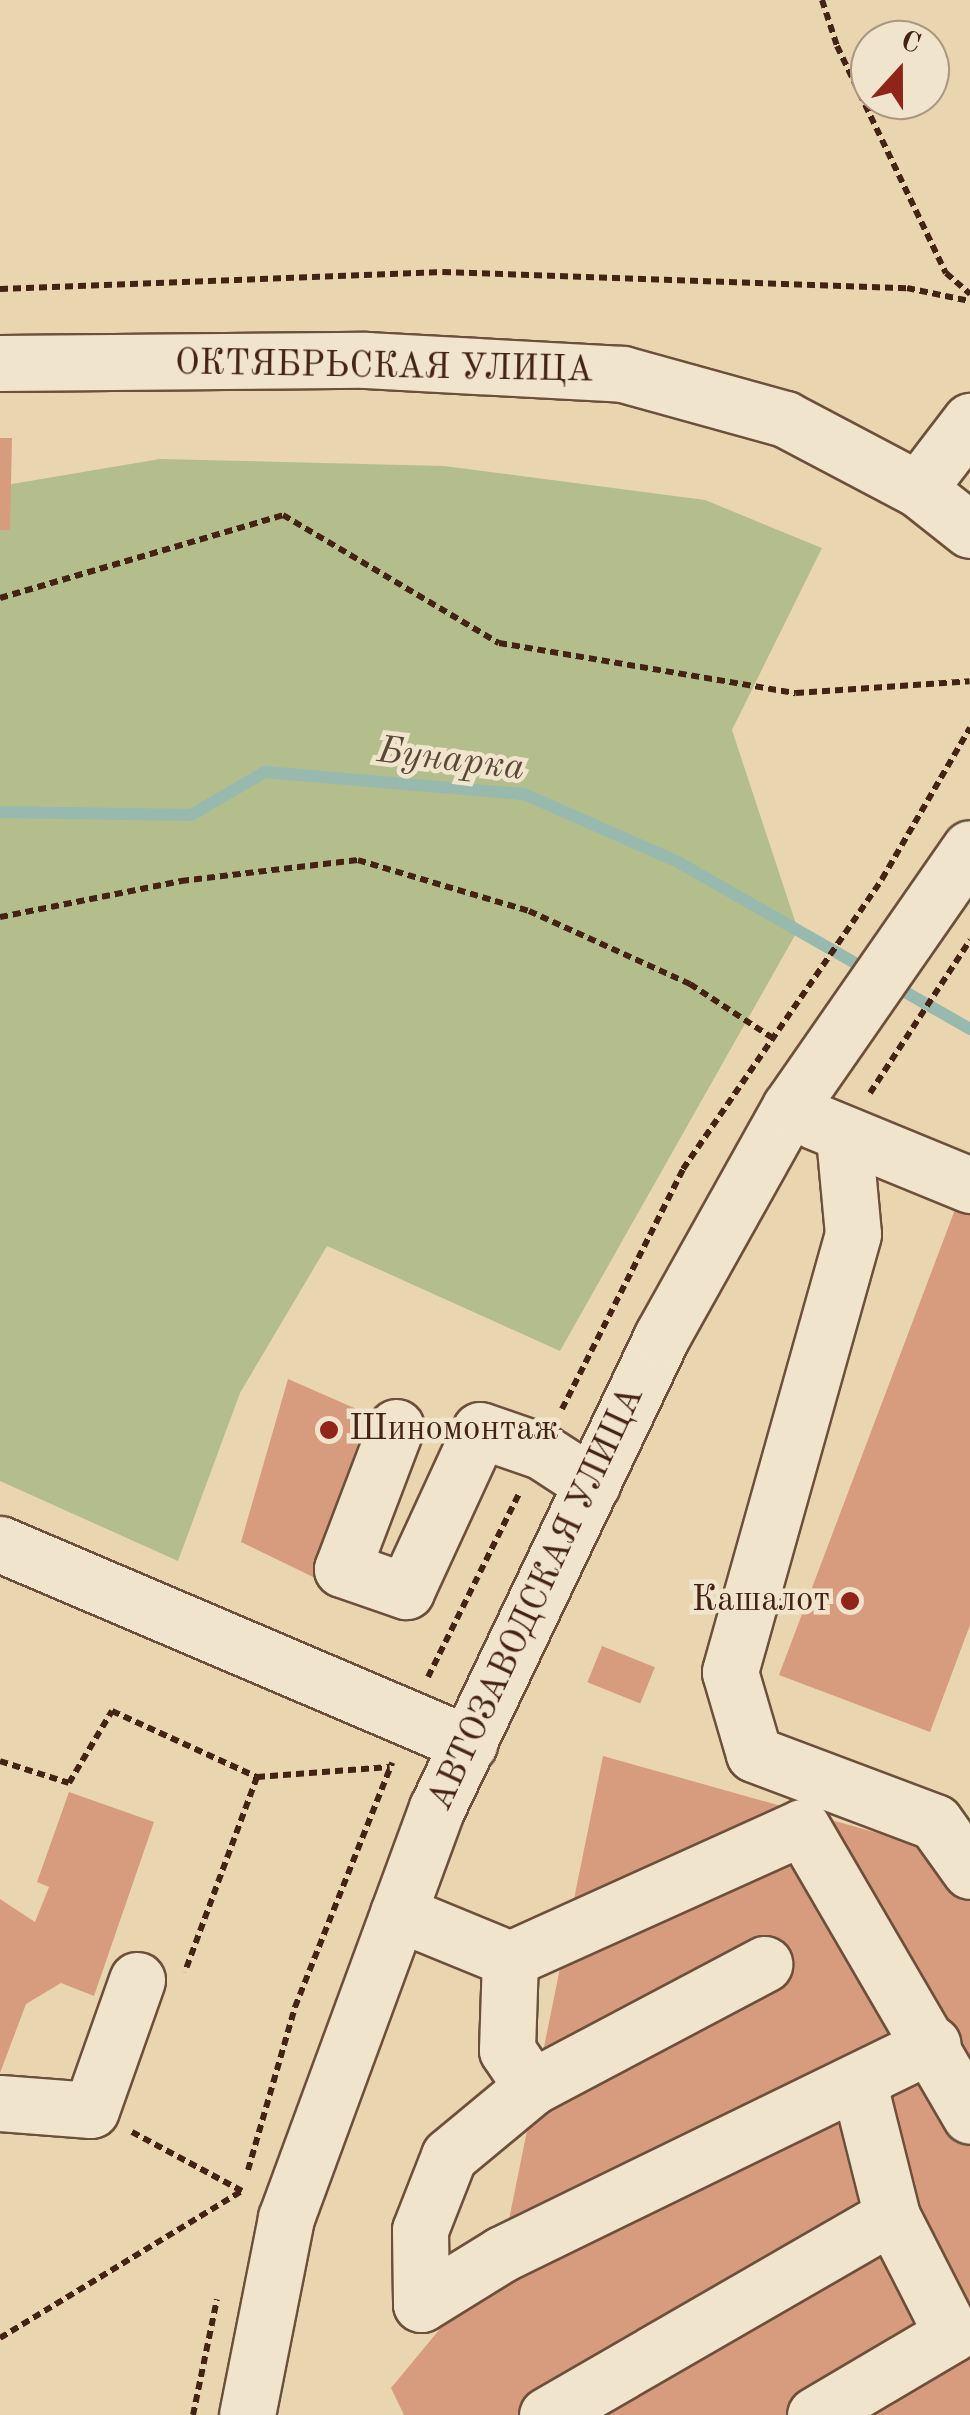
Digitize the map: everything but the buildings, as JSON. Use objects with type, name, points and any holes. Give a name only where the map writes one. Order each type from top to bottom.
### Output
[{"type":"street","name":"ОКТЯБРЬСКАЯ УЛИЦА","points":[[0,363],[366,360],[624,374],[786,420],[918,489],[970,530]]},
{"type":"street","points":[[918,489],[970,421]]},
{"type":"street","name":"АВТОЗАВОДСКАЯ УЛИЦА","points":[[248,2415],[286,2218],[398,1913],[469,1744],[662,1336],[790,1107],[819,1016],[902,896],[970,848]]},
{"type":"street","points":[[790,1107],[844,1137],[970,1186]]},
{"type":"street","points":[[844,1137],[854,1234],[730,1672],[754,1754],[935,1822],[970,1871]]},
{"type":"street","points":[[396,1427],[342,1568],[406,1591],[480,1430],[541,1452],[592,1484]]},
{"type":"street","points":[[0,1544],[469,1744]]},
{"type":"street","points":[[398,1913],[510,1959],[802,1827],[932,2044],[970,2116]]},
{"type":"street","points":[[510,1959],[508,2050],[532,2087]]},
{"type":"street","points":[[764,1964],[532,2087],[449,2156],[420,2230],[421,2304],[502,2254],[859,2085],[932,2044]]},
{"type":"street","points":[[0,2102],[91,2110],[136,1980]]},
{"type":"street","points":[[815,2415],[952,2334],[892,2216],[859,2085]]},
{"type":"street","points":[[547,2415],[892,2216]]},
{"type":"path","points":[[822,0],[837,46],[946,273],[970,298]]},
{"type":"path","points":[[0,289],[443,272],[907,288],[970,298]]},
{"type":"path","points":[[0,598],[283,515],[499,643],[796,693],[970,681]]},
{"type":"path","points":[[819,1016],[902,896],[970,728]]},
{"type":"path","points":[[0,917],[181,881],[358,860],[529,911],[690,984],[771,1037]]},
{"type":"path","points":[[890,1060],[970,940]]},
{"type":"path","points":[[0,1760],[70,1783],[112,1711],[257,1777],[390,1767]]},
{"type":"path","points":[[136,1980],[182,1980],[257,1777]]},
{"type":"path","points":[[0,2338],[242,2192],[91,2110]]},
{"type":"green space","points":[[160,459],[444,466],[705,500],[822,548],[732,730],[798,930],[560,1351],[327,1246],[240,1393],[178,1561],[0,1481],[0,486]]},
{"type":"waterway","name":"Бунарка","points":[[0,812],[191,815],[265,772],[524,794],[678,862],[867,970]]},
{"type":"waterway","name":"Бунарка","points":[[893,985],[970,1029]]},
{"type":"place","name":"Шиномонтаж","points":[[329,1430]]},
{"type":"place","name":"Кашалот","points":[[850,1601]]}]
